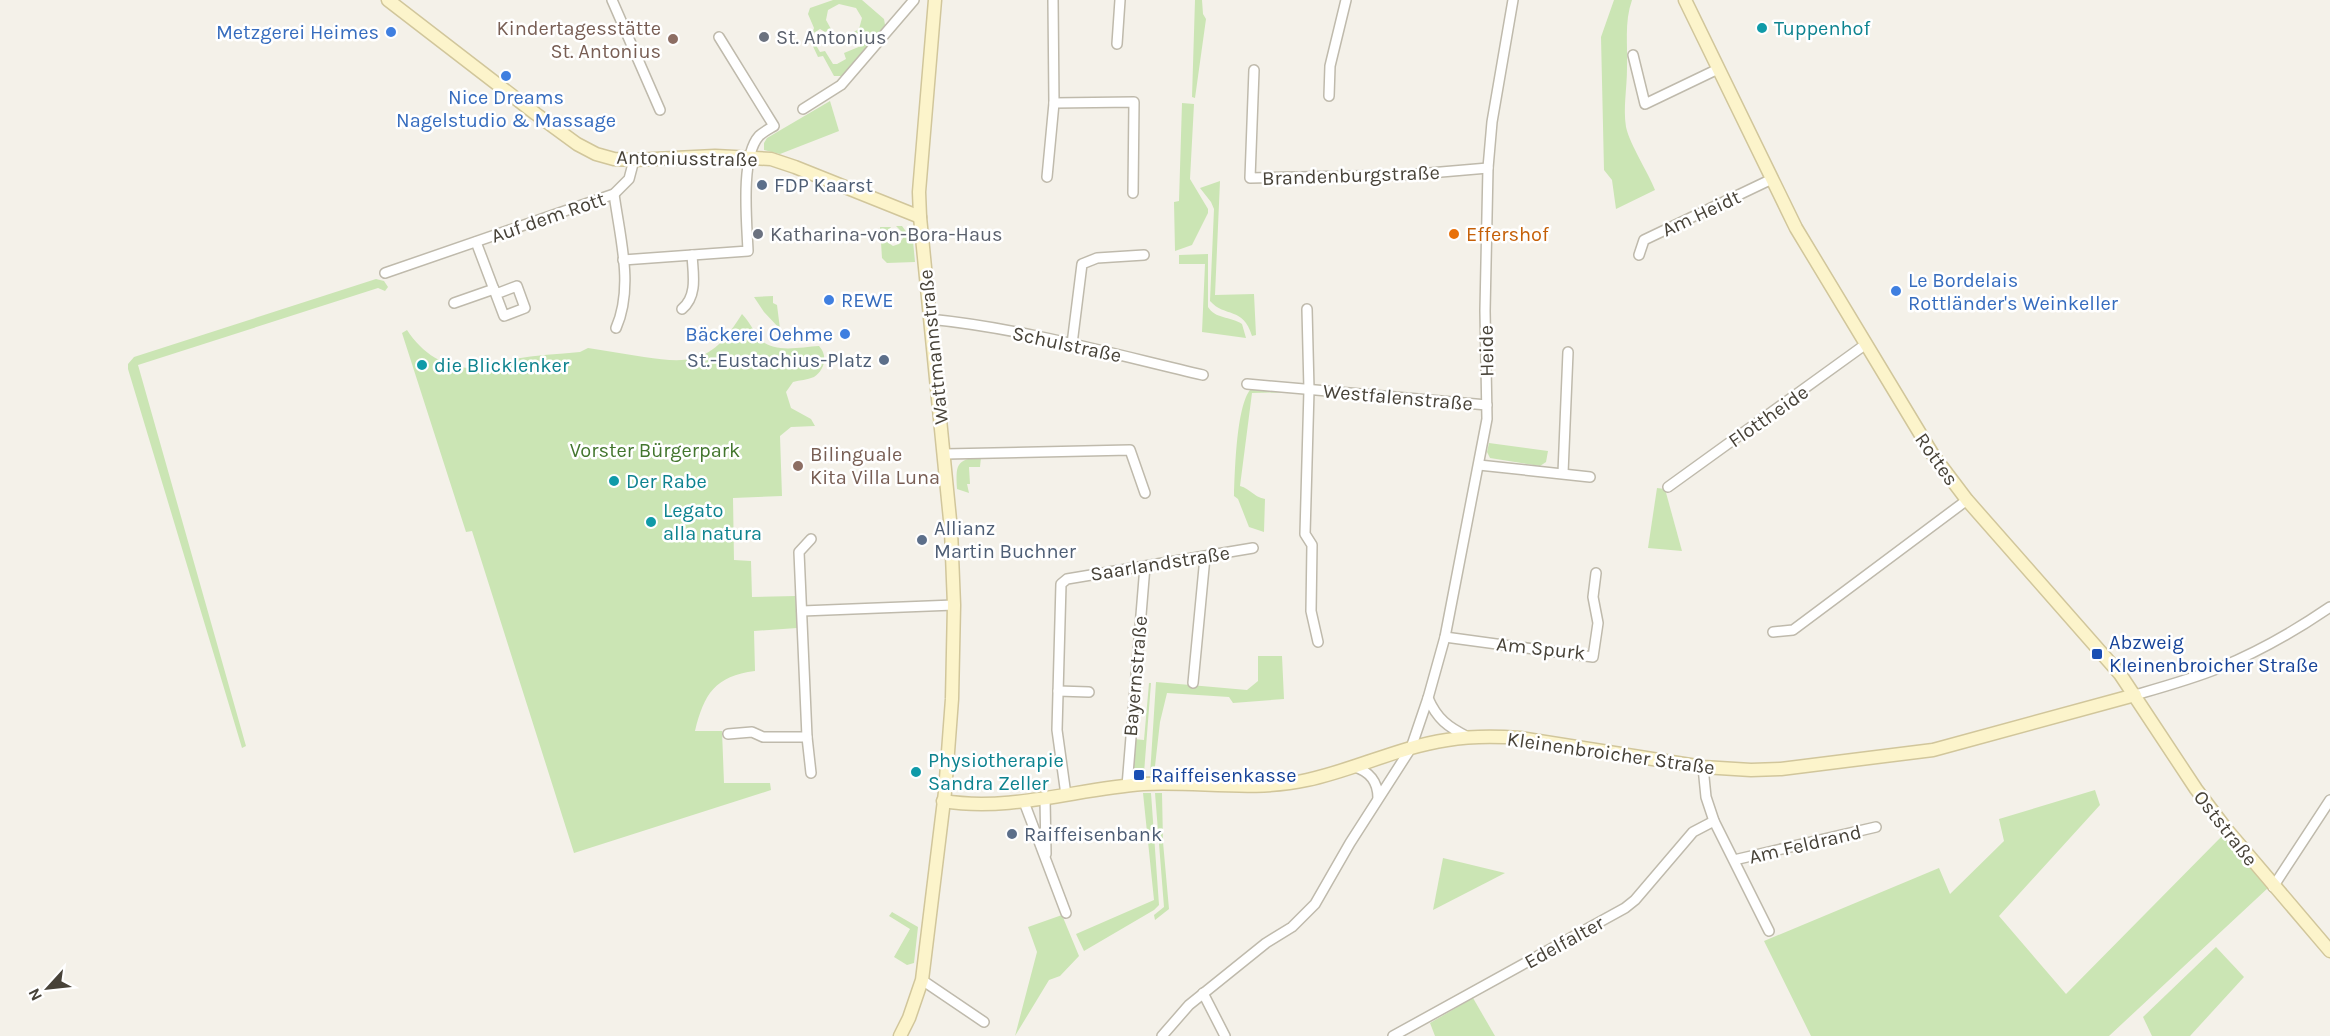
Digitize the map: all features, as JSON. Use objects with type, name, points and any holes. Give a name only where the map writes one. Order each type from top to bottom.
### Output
[{"type":"street","name":"Antoniusstraße","points":[[388,0],[578,144],[596,154],[614,159],[634,160],[715,156],[751,157],[784,163],[920,217]]},
{"type":"street","points":[[612,0],[660,110]]},
{"type":"street","points":[[803,109],[841,85],[914,0]]},
{"type":"street","name":"Wattmannstraße","points":[[900,1036],[922,980],[943,801],[952,699],[954,604],[951,530],[920,217],[934,0]]},
{"type":"street","points":[[1047,177],[1054,103],[1053,0]]},
{"type":"street","points":[[1117,44],[1120,0]]},
{"type":"street","points":[[1329,96],[1330,66],[1346,0]]},
{"type":"street","name":"Heide","points":[[1162,1036],[1203,993],[1309,912],[1411,748],[1428,698],[1445,637],[1487,419],[1485,311],[1488,168],[1492,122],[1513,0]]},
{"type":"street","name":"Rottes","points":[[1685,0],[1796,228],[1928,449],[1967,500],[2102,652],[2134,695]]},
{"type":"street","points":[[623,260],[748,251],[746,179],[757,139],[774,126],[719,37]]},
{"type":"street","points":[[1633,55],[1645,104],[1718,69]]},
{"type":"street","name":"Brandenburgstraße","points":[[1254,70],[1251,178],[1406,175],[1488,168]]},
{"type":"street","points":[[1054,103],[1134,102],[1133,193]]},
{"type":"street","name":"Auf dem Rott","points":[[385,273],[614,194],[629,179],[634,160]]},
{"type":"street","name":"Am Heidt","points":[[1639,255],[1644,240],[1772,179]]},
{"type":"street","points":[[614,194],[623,260],[625,304],[616,328]]},
{"type":"street","name":"Auf dem Rott","points":[[454,303],[495,291],[477,242]]},
{"type":"street","points":[[682,309],[689,302],[693,291],[692,255]]},
{"type":"street","points":[[1072,344],[1082,264],[1097,258],[1144,255]]},
{"type":"street","name":"Westfalenstraße","points":[[1307,309],[1309,390],[1305,534],[1312,544],[1311,611],[1318,642]]},
{"type":"street","name":"Schulstraße","points":[[929,319],[959,322],[1072,344],[1203,375]]},
{"type":"street","name":"Flottheide","points":[[1668,487],[1866,344]]},
{"type":"street","points":[[1563,473],[1568,352]]},
{"type":"street","name":"Westfalenstraße","points":[[1247,384],[1487,405]]},
{"type":"street","points":[[945,454],[1130,450],[1145,493]]},
{"type":"street","points":[[1479,465],[1590,477]]},
{"type":"street","points":[[1773,632],[1793,630],[1967,500]]},
{"type":"street","points":[[811,539],[799,552],[807,737],[811,773]]},
{"type":"street","name":"Saarlandstraße","points":[[1058,692],[1061,584],[1067,579],[1253,548]]},
{"type":"street","points":[[1193,683],[1204,557]]},
{"type":"street","name":"Bayernstraße","points":[[1127,786],[1145,566]]},
{"type":"street","name":"Am Spurk","points":[[1445,637],[1593,657],[1598,623],[1593,597],[1596,573]]},
{"type":"street","points":[[802,611],[954,604]]},
{"type":"street","points":[[2134,695],[2233,662],[2261,649],[2330,607]]},
{"type":"street","points":[[1066,795],[1057,730],[1058,692],[1089,692]]},
{"type":"street","name":"Kleinenbroicher Straße","points":[[943,801],[963,804],[1024,802],[1147,784],[1245,787],[1275,785],[1306,780],[1354,767],[1411,748],[1468,737],[1520,738],[1703,767],[1781,769],[1933,750],[2134,695]]},
{"type":"street","name":"Oststraße","points":[[2134,695],[2196,789],[2273,887],[2328,944]]},
{"type":"street","points":[[1428,698],[1435,714],[1443,723],[1468,737]]},
{"type":"street","points":[[728,734],[752,732],[763,737],[807,737]]},
{"type":"street","points":[[1354,767],[1371,776],[1378,798]]},
{"type":"street","name":"Am Feldrand","points":[[1703,767],[1706,797],[1714,821],[1769,931]]},
{"type":"street","points":[[1045,798],[1046,862]]},
{"type":"street","points":[[2273,887],[2330,800]]},
{"type":"street","points":[[1024,802],[1066,913]]},
{"type":"street","name":"Edelfalter","points":[[1393,1036],[1625,908],[1635,900],[1693,832],[1714,821]]},
{"type":"street","name":"Am Feldrand","points":[[1734,860],[1876,827]]},
{"type":"street","points":[[922,980],[984,1022]]},
{"type":"street","points":[[1203,993],[1225,1036]]},
{"type":"green space","points":[[833,0],[862,0],[884,19],[885,25],[848,71],[841,76],[834,76],[823,56],[818,57],[811,37],[820,52],[825,51],[833,64],[837,64],[846,59],[844,53],[861,46],[862,43],[858,37],[852,33],[859,29],[862,18],[856,8],[839,4],[828,10],[826,20],[831,29],[825,32],[820,29],[812,34],[814,28],[808,14],[810,8]]},
{"type":"green space","points":[[1195,0],[1202,0],[1203,14],[1206,19],[1195,98],[1192,97]]},
{"type":"green space","points":[[1614,0],[1632,0],[1627,26],[1626,127],[1655,190],[1616,209],[1612,180],[1604,170],[1601,37]]},
{"type":"green space","points":[[830,101],[839,131],[780,154],[764,150],[767,138]]},
{"type":"green space","points":[[1182,103],[1194,104],[1190,179],[1208,209],[1208,213],[1192,245],[1175,251],[1174,202],[1179,201]]},
{"type":"green space","points":[[1220,181],[1215,295],[1254,294],[1256,335],[1252,336],[1244,320],[1210,301],[1214,209],[1200,188]]},
{"type":"green space","points":[[896,226],[902,226],[913,241],[915,262],[887,263],[882,258],[880,227],[891,227],[885,236],[887,242],[893,246],[899,244],[903,238],[902,232]]},
{"type":"green space","points":[[1208,254],[1208,307],[1219,316],[1242,324],[1246,338],[1202,332],[1205,264],[1179,264],[1179,255]]},
{"type":"green space","points":[[376,279],[384,281],[388,287],[385,291],[378,288],[138,365],[246,746],[242,748],[128,364],[134,357]]},
{"type":"green space","points":[[773,296],[773,303],[777,305],[780,329],[754,297]]},
{"type":"green space","name":"Vorster Bürgerpark","points":[[742,314],[759,338],[768,345],[781,348],[819,346],[824,354],[823,366],[818,374],[793,382],[786,392],[791,408],[811,419],[815,426],[791,427],[780,436],[782,496],[733,498],[734,560],[751,561],[752,597],[796,596],[797,628],[754,631],[755,671],[730,677],[713,689],[707,697],[695,731],[722,731],[724,783],[770,783],[771,790],[574,853],[472,531],[466,532],[402,333],[407,330],[430,354],[439,360],[460,367],[486,366],[522,358],[580,352],[588,348],[677,360],[702,356],[712,350],[732,329]]},
{"type":"green space","points":[[1253,387],[1304,392],[1252,393],[1240,486],[1265,499],[1264,532],[1249,527],[1238,499],[1234,496],[1240,421],[1247,394]]},
{"type":"green space","points":[[1489,443],[1548,451],[1546,462],[1540,466],[1490,458],[1487,452]]},
{"type":"green space","points":[[981,457],[980,467],[969,467],[970,484],[967,484],[969,493],[957,489],[959,465],[966,460]]},
{"type":"green space","points":[[1657,488],[1665,489],[1682,551],[1648,548]]},
{"type":"green space","points":[[1258,656],[1282,656],[1284,699],[1233,703],[1229,697],[1167,693],[1160,722],[1154,775],[1150,775],[1156,682],[1247,690],[1258,681]]},
{"type":"green space","points":[[1149,683],[1151,683],[1144,773],[1131,773],[1134,739],[1144,740]]},
{"type":"green space","points":[[2095,790],[2100,805],[1999,916],[2066,994],[2224,834],[2269,887],[2109,1036],[1811,1036],[1764,941],[1939,868],[1950,894],[2004,841],[1999,819]]},
{"type":"green space","points":[[1143,793],[1151,793],[1159,905],[1084,951],[1076,934],[1154,900]]},
{"type":"green space","points":[[1155,793],[1162,793],[1163,842],[1169,909],[1155,920],[1154,915],[1164,907]]},
{"type":"green space","points":[[1443,858],[1505,873],[1433,910]]},
{"type":"green space","points":[[892,912],[918,927],[914,963],[907,965],[894,957],[910,929],[889,916]]},
{"type":"green space","points":[[1062,915],[1079,956],[1060,976],[1049,980],[1015,1036],[1037,952],[1028,927]]},
{"type":"green space","points":[[2216,947],[2244,977],[2190,1036],[2152,1036],[2143,1017]]},
{"type":"green space","points":[[1473,998],[1495,1036],[1435,1036],[1430,1023]]},
{"type":"place","name":"Tuppenhof","points":[[1762,28]]},
{"type":"place","name":"Metzgerei Heimes","points":[[391,32]]},
{"type":"place","name":"St. Antonius","points":[[764,37]]},
{"type":"place","name":"Kindertagesstätte St. Antonius","points":[[673,39]]},
{"type":"place","name":"Nice Dreams Nagelstudio & Massage","points":[[506,76]]},
{"type":"place","name":"FDP Kaarst","points":[[762,185]]},
{"type":"place","name":"Katharina-von-Bora-Haus","points":[[758,234]]},
{"type":"place","name":"Effershof","points":[[1454,234]]},
{"type":"place","name":"Le Bordelais Rottländer's Weinkeller","points":[[1896,291]]},
{"type":"place","name":"REWE","points":[[829,300]]},
{"type":"place","name":"Bäckerei Oehme","points":[[845,334]]},
{"type":"place","name":"St.-Eustachius-Platz","points":[[884,360]]},
{"type":"place","name":"die Blicklenker","points":[[422,365]]},
{"type":"place","name":"Bilinguale Kita Villa Luna","points":[[798,466]]},
{"type":"place","name":"Der Rabe","points":[[614,481]]},
{"type":"place","name":"Legato alla natura","points":[[651,522]]},
{"type":"place","name":"Allianz Martin Buchner","points":[[922,540]]},
{"type":"place","name":"Abzweig Kleinenbroicher Straße","points":[[2097,654]]},
{"type":"place","name":"Physiotherapie Sandra Zeller","points":[[916,772]]},
{"type":"place","name":"Raiffeisenkasse","points":[[1139,775]]},
{"type":"place","name":"Raiffeisenbank","points":[[1012,834]]}]
